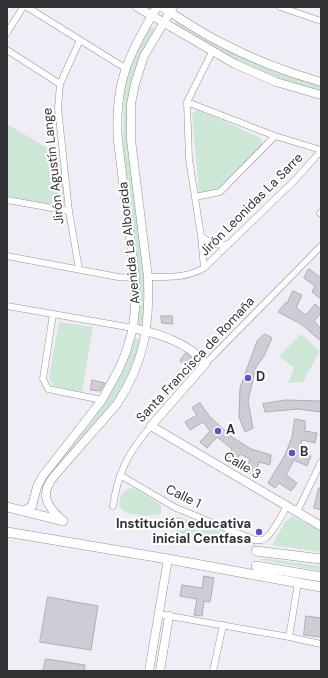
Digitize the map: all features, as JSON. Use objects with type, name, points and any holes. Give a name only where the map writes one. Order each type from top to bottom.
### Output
[{"type":"main road","points":[[136,7],[212,52],[255,74],[276,82],[321,95]]},
{"type":"main road","name":"Avenida La Alborada","points":[[23,511],[32,506],[42,477],[102,400],[119,369],[133,328],[135,278],[117,121],[120,90],[125,68],[139,36],[157,7]]},
{"type":"main road","points":[[162,7],[171,9],[219,42],[244,54],[286,72],[321,82]]},
{"type":"main road","name":"Avenida La Alborada","points":[[63,521],[52,511],[48,504],[46,495],[49,483],[117,404],[125,392],[137,366],[147,331],[149,310],[148,277],[131,140],[131,104],[135,84],[144,56],[171,9]]},
{"type":"main road","points":[[133,328],[162,335],[174,340],[197,353],[206,363]]},
{"type":"main road","name":"Santa Francisca de Romaña","points":[[151,426],[206,363]]},
{"type":"main road","name":"Calle 3","points":[[151,426],[321,526]]},
{"type":"main road","points":[[7,507],[63,521]]},
{"type":"main road","points":[[7,532],[321,587]]},
{"type":"main road","points":[[256,551],[321,559]]},
{"type":"main road","points":[[280,570],[284,554]]},
{"type":"main road","points":[[149,671],[168,559]]},
{"type":"main road","points":[[256,566],[317,576]]},
{"type":"main road","points":[[298,583],[302,580],[317,576]]},
{"type":"main road","points":[[160,671],[168,616]]},
{"type":"street","points":[[7,33],[24,7]]},
{"type":"street","points":[[27,7],[125,68]]},
{"type":"street","points":[[280,7],[321,21]]},
{"type":"street","name":"Jirón Agustín Lange","points":[[79,269],[68,211],[58,108],[60,84],[80,40]]},
{"type":"street","points":[[7,50],[60,84]]},
{"type":"street","points":[[204,268],[201,236],[189,159],[187,102],[212,52]]},
{"type":"street","points":[[187,102],[275,136],[321,151]]},
{"type":"street","points":[[195,197],[220,192],[275,136]]},
{"type":"street","name":"Jirón Leonidas La Sarre","points":[[148,277],[177,277],[196,272],[204,268],[294,181],[321,151]]},
{"type":"street","points":[[7,200],[68,211]]},
{"type":"street","points":[[201,236],[206,242],[214,245],[221,246],[229,244]]},
{"type":"street","name":"Santa Francisca de Romaña","points":[[206,363],[321,246]]},
{"type":"street","points":[[7,256],[118,277],[135,278]]},
{"type":"street","points":[[7,306],[133,328]]},
{"type":"street","points":[[52,314],[43,379],[48,389],[102,400]]},
{"type":"street","name":"Santa Francisca de Romaña","points":[[113,506],[116,488],[127,459],[137,442],[151,426]]},
{"type":"street","points":[[297,512],[321,462]]},
{"type":"street","name":"Calle 1","points":[[120,475],[186,513],[248,537],[262,540],[266,539],[270,534],[287,506]]},
{"type":"street","points":[[289,637],[298,583]]},
{"type":"street","points":[[158,614],[321,644]]},
{"type":"street","points":[[213,671],[223,625]]},
{"type":"green space","points":[[177,20],[222,46],[321,83],[321,91],[283,81],[254,70],[173,26]]},
{"type":"green space","points":[[150,27],[154,28],[154,32],[133,76],[129,97],[146,291],[143,326],[133,323],[137,282],[123,149],[124,87],[140,41]]},
{"type":"green space","points":[[199,110],[259,137],[262,145],[217,190],[199,193],[192,114]]},
{"type":"green space","points":[[7,124],[58,154],[65,201],[60,207],[7,196]]},
{"type":"green space","points":[[59,322],[93,327],[82,392],[53,386],[49,377]]},
{"type":"green space","points":[[301,334],[320,351],[303,382],[288,383],[294,368],[279,356]]},
{"type":"green space","points":[[135,338],[140,340],[141,345],[124,388],[113,404],[57,467],[54,468],[95,417],[110,395]]},
{"type":"green space","points":[[130,488],[136,489],[161,505],[161,513],[158,515],[141,516],[134,515],[121,509],[119,503],[121,497]]},
{"type":"green space","points":[[172,516],[255,542],[256,546],[189,537],[163,525],[163,522]]},
{"type":"green space","points":[[292,516],[321,531],[321,552],[272,545],[285,522]]},
{"type":"green space","points":[[262,558],[321,566],[321,571],[262,560]]},
{"type":"building","points":[[309,269],[320,277],[321,276],[321,299],[312,292],[315,286],[304,278]]},
{"type":"building","points":[[293,291],[302,295],[296,308],[306,315],[315,304],[321,309],[321,313],[314,321],[321,329],[321,341],[301,324],[278,312],[286,302],[287,303]]},
{"type":"building","points":[[161,316],[172,316],[173,324],[162,323]]},
{"type":"building","name":"D","points":[[265,334],[272,338],[264,356],[256,367],[248,401],[253,428],[245,432],[239,417],[240,388],[257,341]]},
{"type":"building","points":[[186,353],[193,359],[187,367],[180,361]]},
{"type":"building","points":[[92,380],[105,383],[100,391],[91,390]]},
{"type":"building","points":[[286,400],[321,401],[321,412],[298,409],[265,412],[263,404]]},
{"type":"building","name":"A","points":[[200,403],[210,417],[232,437],[251,449],[271,455],[270,465],[259,462],[255,475],[246,472],[250,459],[240,454],[233,466],[225,461],[232,449],[217,437],[207,448],[200,442],[210,431],[203,422],[190,430],[185,422],[197,415],[192,408]]},
{"type":"building","name":"B","points":[[295,419],[305,421],[305,431],[317,433],[315,443],[302,440],[299,451],[311,456],[307,466],[294,460],[286,475],[297,483],[291,491],[279,483],[275,488],[268,483],[285,455],[292,437]]},
{"type":"building","points":[[319,488],[321,489],[321,510],[314,508]]},
{"type":"building","points":[[204,576],[214,578],[210,602],[204,601],[202,616],[194,615],[197,599],[180,596],[182,585],[202,588]]},
{"type":"building","points":[[48,597],[98,606],[91,650],[40,642]]},
{"type":"building","points":[[306,616],[321,618],[321,637],[304,635]]},
{"type":"building","points":[[46,659],[85,665],[84,671],[43,671]]},
{"type":"place","name":"D","points":[[248,378]]},
{"type":"place","name":"A","points":[[218,431]]},
{"type":"place","name":"B","points":[[292,453]]},
{"type":"place","name":"Institución educativa inicial Centfasa","points":[[259,532]]}]
